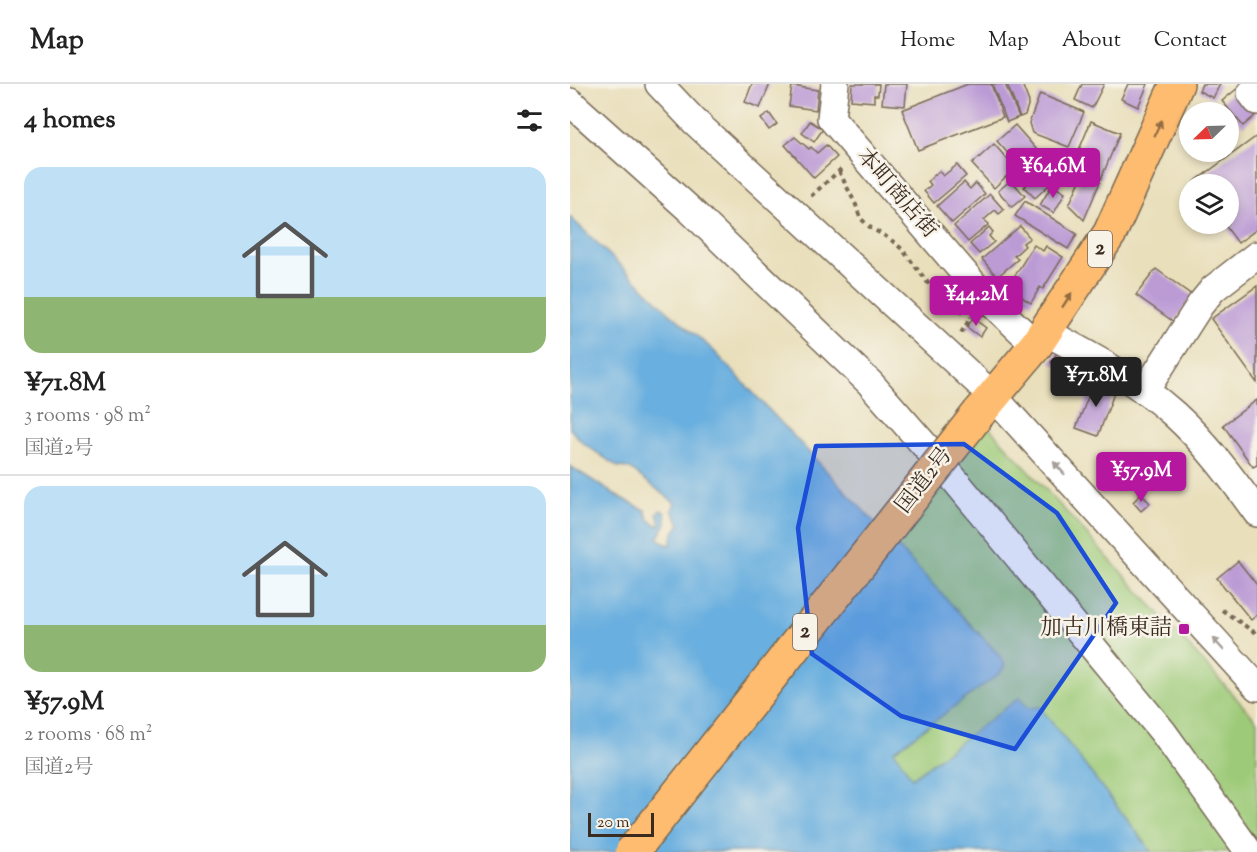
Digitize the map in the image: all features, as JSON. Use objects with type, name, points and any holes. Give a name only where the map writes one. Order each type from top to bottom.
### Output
[{"type":"highway","name":"国道2号","points":[[632,852],[986,404],[1041,339],[1110,233],[1177,84]]},
{"type":"street","points":[[659,84],[694,121],[986,404],[1257,687]]},
{"type":"street","name":"本町商店街","points":[[835,84],[831,118],[983,295],[1041,339],[1100,361],[1145,391],[1174,414],[1221,465],[1257,513]]},
{"type":"street","points":[[570,102],[688,208],[870,383],[949,473],[1163,732],[1249,852]]},
{"type":"street","points":[[1145,391],[1200,305],[1213,289],[1257,255]]},
{"type":"path","points":[[839,171],[860,218],[902,249],[941,300],[970,318]]},
{"type":"path","points":[[808,198],[827,182]]},
{"type":"path","points":[[960,334],[970,318],[978,313]]},
{"type":"path","points":[[1220,608],[1257,634]]},
{"type":"highlighted area","points":[[964,444],[1057,513],[1116,603],[1015,749],[901,716],[812,654],[798,528],[816,446]]},
{"type":"green space","points":[[985,423],[1257,721],[1257,852],[1152,852],[1040,708],[912,779],[893,751],[1000,673],[1005,665],[998,654],[890,539]]},
{"type":"water","points":[[570,217],[669,312],[712,349],[998,654],[1005,665],[1000,673],[894,751],[912,778],[1019,698],[1028,708],[1040,707],[1152,852],[570,852],[570,466],[619,497],[645,510],[649,520],[659,526],[661,524],[657,514],[661,510],[665,513],[666,523],[658,538],[664,543],[671,545],[673,534],[680,524],[672,510],[675,503],[629,468],[618,467],[583,443],[570,429]]},
{"type":"building","points":[[752,84],[770,84],[760,108],[745,102]]},
{"type":"building","points":[[852,84],[879,84],[878,95],[874,95],[874,102],[851,100]]},
{"type":"building","points":[[884,84],[907,84],[905,106],[882,104]]},
{"type":"building","points":[[968,84],[991,84],[1003,117],[918,150],[902,110]]},
{"type":"building","points":[[992,84],[1005,84],[1019,117],[1007,122]]},
{"type":"building","points":[[1007,84],[1022,84],[1029,102],[1025,115],[1020,117]]},
{"type":"building","points":[[1082,84],[1104,84],[1092,108],[1075,100]]},
{"type":"building","points":[[1128,84],[1148,84],[1138,107],[1121,99]]},
{"type":"building","points":[[1202,84],[1220,84],[1213,98],[1199,91]]},
{"type":"building","points":[[792,86],[818,90],[816,110],[789,106]]},
{"type":"building","points":[[1239,87],[1257,114],[1243,126],[1239,121],[1239,102],[1222,101]]},
{"type":"building","points":[[1040,94],[1084,112],[1069,147],[1032,133],[1029,123]]},
{"type":"building","points":[[769,113],[777,124],[769,130],[761,119]]},
{"type":"building","points":[[810,121],[823,129],[814,142],[802,133]]},
{"type":"building","points":[[1091,121],[1120,133],[1101,179],[1072,167]]},
{"type":"building","points":[[1015,125],[1037,150],[1019,166],[997,141]]},
{"type":"building","points":[[1257,136],[1257,229],[1238,243],[1231,234],[1239,234],[1239,174],[1205,174],[1221,162],[1239,162],[1239,149]]},
{"type":"building","points":[[795,137],[817,153],[826,145],[837,157],[814,178],[785,145]]},
{"type":"building","points":[[994,144],[1015,168],[994,188],[972,164]]},
{"type":"building","points":[[1027,163],[1036,173],[1024,184],[1015,174]]},
{"type":"building","points":[[957,165],[966,176],[934,203],[924,191],[931,185],[928,181],[939,171],[943,176]]},
{"type":"building","points":[[1039,174],[1049,185],[1035,198],[1024,187]]},
{"type":"building","points":[[1083,174],[1100,182],[1084,220],[1069,205]]},
{"type":"building","points":[[1011,180],[1025,196],[1012,207],[998,191]]},
{"type":"building","points":[[964,182],[970,189],[976,183],[985,194],[952,223],[937,206]]},
{"type":"building","points":[[1052,185],[1065,193],[1054,213],[1040,205]]},
{"type":"building","points":[[990,194],[1004,210],[999,214],[995,210],[984,220],[989,224],[968,242],[954,226]]},
{"type":"building","points":[[1025,201],[1077,234],[1068,249],[1015,216]]},
{"type":"building","points":[[1020,226],[1030,238],[1023,243],[1025,246],[1014,256],[1018,259],[997,277],[982,259]]},
{"type":"building","points":[[989,227],[993,232],[989,236],[994,242],[979,254],[970,244]]},
{"type":"building","points":[[1034,245],[1043,251],[1046,246],[1063,257],[1043,289],[1040,287],[1031,303],[1007,288]]},
{"type":"building","points":[[1156,269],[1193,296],[1174,322],[1136,295]]},
{"type":"building","points":[[1257,286],[1257,383],[1211,319]]},
{"type":"building","points":[[973,318],[986,328],[980,337],[967,327]]},
{"type":"building","points":[[1061,347],[1097,369],[1088,385],[1051,362]]},
{"type":"building","points":[[1095,379],[1116,388],[1098,436],[1076,428]]},
{"type":"building","points":[[1257,400],[1257,465],[1253,467],[1223,425]]},
{"type":"building","points":[[1114,458],[1126,471],[1116,481],[1103,467]]},
{"type":"building","points":[[1141,494],[1150,503],[1141,511],[1133,502]]},
{"type":"building","points":[[1238,561],[1257,585],[1257,615],[1251,620],[1217,578]]},
{"type":"place","name":"加古川橋東詰","points":[[1184,629]]}]
